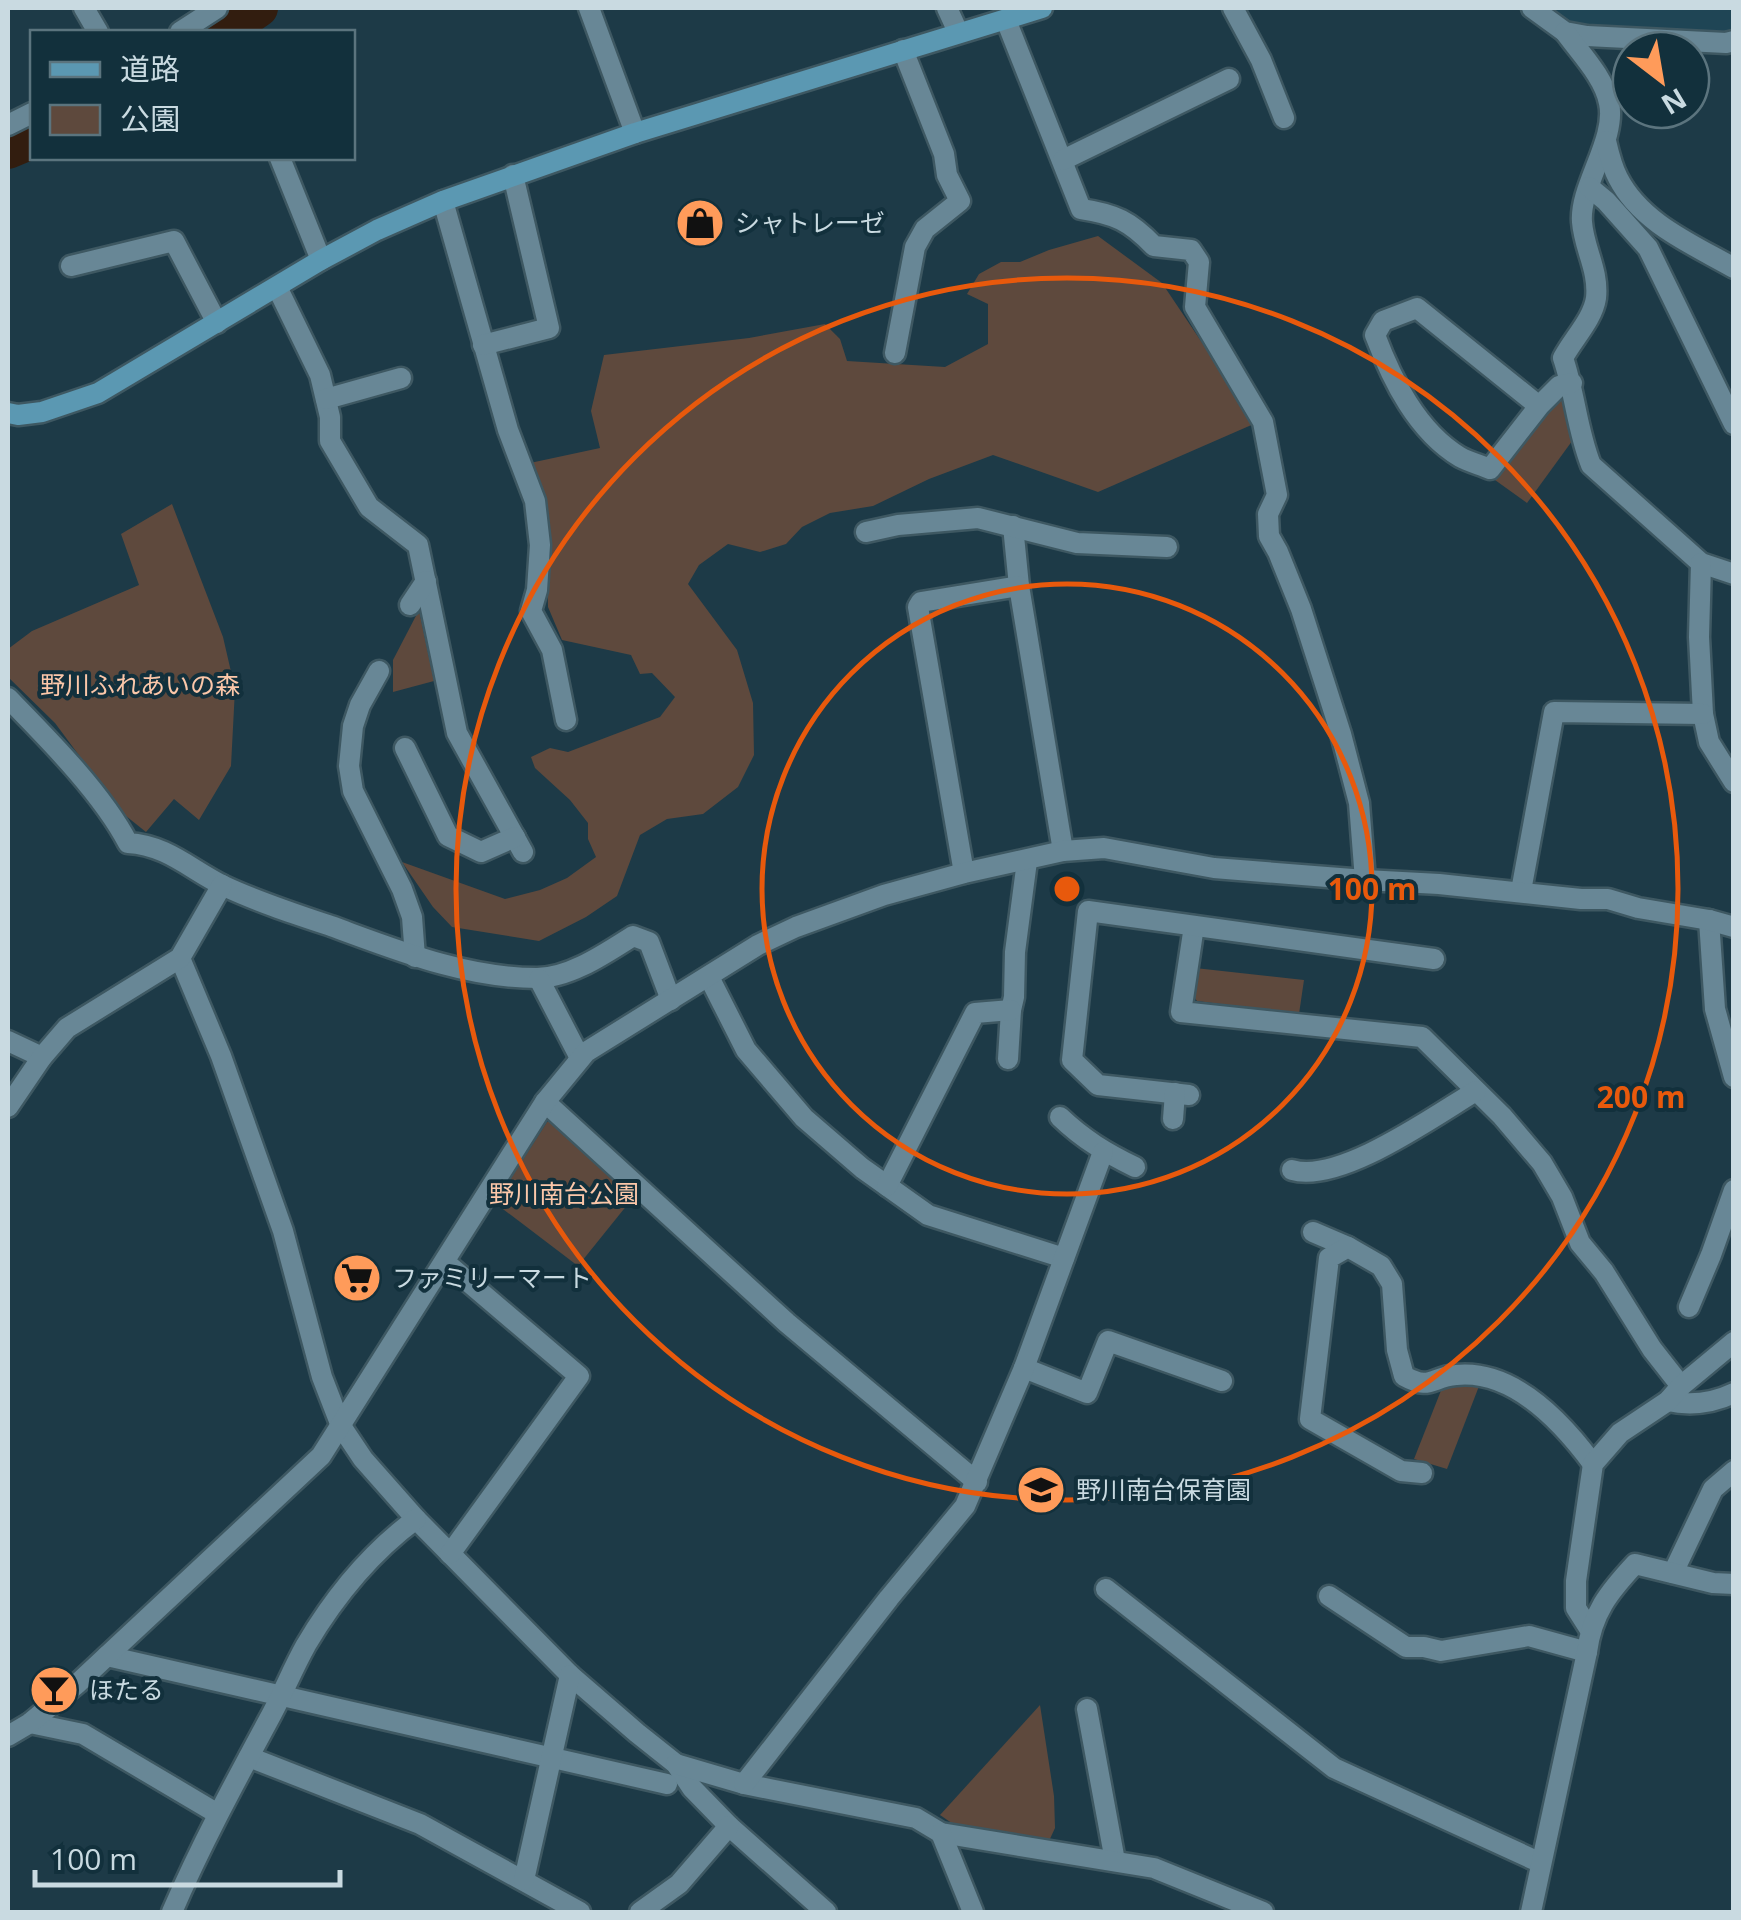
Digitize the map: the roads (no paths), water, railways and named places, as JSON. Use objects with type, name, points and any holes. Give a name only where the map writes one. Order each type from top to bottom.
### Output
[{"type":"street","points":[[84,8],[97,30]]},
{"type":"street","points":[[183,30],[217,8]]},
{"type":"street","points":[[590,8],[635,133]]},
{"type":"street","points":[[947,8],[958,32]]},
{"type":"street","points":[[8,412],[42,412],[98,393],[321,260],[443,200],[635,133],[1042,8]]},
{"type":"street","points":[[1232,8],[1261,60],[1284,118]]},
{"type":"street","points":[[1532,8],[1564,32],[1600,80],[1610,105],[1606,141],[1589,186],[1582,221],[1596,272],[1596,302],[1563,358],[1572,383],[1582,443],[1591,464],[1701,563],[1734,574]]},
{"type":"street","points":[[1006,20],[1081,208],[1104,212],[1136,227],[1154,246],[1191,250],[1199,262],[1195,306],[1263,422],[1277,495],[1268,514],[1269,536],[1301,609],[1341,734],[1359,803],[1365,880]]},
{"type":"street","points":[[1564,32],[1734,41]]},
{"type":"street","points":[[895,353],[915,247],[925,229],[960,201],[946,175],[944,154],[902,50]]},
{"type":"street","points":[[1063,160],[1229,79]]},
{"type":"street","points":[[8,125],[30,113]]},
{"type":"street","points":[[1606,141],[1618,180],[1637,205],[1675,236],[1734,268]]},
{"type":"street","points":[[281,160],[321,260]]},
{"type":"street","points":[[483,344],[549,328],[513,175]]},
{"type":"street","points":[[1589,186],[1648,248],[1734,424]]},
{"type":"street","points":[[443,200],[508,430],[534,501],[540,545],[537,590],[531,612],[552,650],[566,720]]},
{"type":"street","points":[[71,266],[174,241],[217,323]]},
{"type":"street","points":[[278,287],[320,375],[330,417],[330,441],[369,507],[418,545],[457,733],[519,844],[481,852],[448,836],[405,748]]},
{"type":"street","points":[[1539,406],[1417,308],[1383,321],[1374,335],[1391,376],[1433,434],[1460,457],[1490,469],[1539,406],[1559,386],[1572,383]]},
{"type":"street","points":[[326,399],[401,378]]},
{"type":"street","points":[[866,532],[898,524],[978,518],[1077,543],[1167,547]]},
{"type":"street","points":[[1012,526],[1063,851]]},
{"type":"street","points":[[1701,563],[1699,636],[1704,714],[1709,742],[1734,782]]},
{"type":"street","points":[[410,605],[426,581]]},
{"type":"street","points":[[964,872],[918,607],[921,602],[1019,586]]},
{"type":"street","points":[[379,671],[353,726],[349,766],[352,791],[402,889],[412,917],[415,956]]},
{"type":"street","points":[[8,698],[115,818],[128,843],[182,859],[222,885],[415,956],[483,974],[539,979],[592,962],[633,936],[649,942],[671,1000]]},
{"type":"street","points":[[1520,891],[1554,712],[1704,714]]},
{"type":"street","points":[[8,1736],[30,1723],[107,1656],[321,1456],[546,1102],[580,1058],[758,945],[816,918],[964,872],[1063,851],[1104,848],[1214,868],[1581,899],[1608,898],[1638,908],[1734,927]]},
{"type":"street","points":[[1008,1059],[1027,861]]},
{"type":"street","points":[[8,1107],[42,1057],[68,1028],[180,958],[222,885]]},
{"type":"street","points":[[1173,1119],[1182,1094],[1098,1085],[1072,1060],[1088,910],[1434,959]]},
{"type":"street","points":[[1709,920],[1715,1009],[1734,1078]]},
{"type":"street","points":[[1194,926],[1181,1012],[1422,1037],[1502,1116],[1542,1162],[1562,1197],[1580,1243],[1604,1272],[1675,1394],[1686,1405],[1734,1393]]},
{"type":"street","points":[[180,958],[222,1056],[283,1231],[322,1378],[341,1426],[416,1519],[570,1675],[676,1764],[692,1788],[729,1826],[826,1912]]},
{"type":"street","points":[[709,977],[746,1050],[804,1118],[862,1168],[928,1215],[1064,1258]]},
{"type":"street","points":[[539,979],[580,1058]]},
{"type":"street","points":[[887,1186],[975,1014],[1011,1010]]},
{"type":"street","points":[[8,1041],[42,1057]]},
{"type":"street","points":[[1292,1170],[1302,1173],[1334,1169],[1379,1149],[1476,1092]]},
{"type":"street","points":[[546,1102],[786,1323],[977,1482]]},
{"type":"street","points":[[1060,1117],[1102,1152],[1135,1166]]},
{"type":"street","points":[[744,1784],[965,1506],[1024,1368],[1102,1152]]},
{"type":"street","points":[[1689,1307],[1734,1190]]},
{"type":"street","points":[[1313,1232],[1381,1266],[1392,1284],[1397,1350],[1404,1376],[1418,1383],[1452,1375],[1485,1375],[1524,1394],[1575,1440],[1593,1464]]},
{"type":"street","points":[[1348,1247],[1329,1258],[1310,1419],[1401,1471],[1422,1474]]},
{"type":"street","points":[[445,1262],[579,1376],[450,1554]]},
{"type":"street","points":[[1024,1368],[1086,1393],[1108,1341],[1222,1382]]},
{"type":"street","points":[[1590,1630],[1576,1608],[1576,1580],[1593,1464],[1620,1433],[1675,1394],[1734,1342]]},
{"type":"street","points":[[1674,1573],[1713,1489],[1734,1471]]},
{"type":"street","points":[[172,1912],[218,1814],[332,1604],[358,1570],[416,1519]]},
{"type":"street","points":[[1530,1912],[1590,1630],[1607,1595],[1635,1564],[1713,1583],[1734,1584]]},
{"type":"street","points":[[1106,1589],[1334,1768],[1541,1863]]},
{"type":"street","points":[[1329,1596],[1406,1647],[1441,1651],[1529,1636],[1587,1652]]},
{"type":"street","points":[[107,1656],[667,1784]]},
{"type":"street","points":[[524,1880],[570,1675]]},
{"type":"street","points":[[1088,1709],[1114,1861]]},
{"type":"street","points":[[30,1723],[83,1734],[218,1814]]},
{"type":"street","points":[[249,1756],[420,1824],[580,1912]]},
{"type":"street","points":[[676,1764],[744,1784],[916,1818],[940,1833],[1154,1868],[1263,1912]]},
{"type":"street","points":[[640,1912],[678,1884],[729,1826]]},
{"type":"street","points":[[940,1833],[973,1912]]},
{"type":"waterway","points":[[228,30],[259,8]]},
{"type":"waterway","points":[[8,150],[30,141]]},
{"type":"place","name":"シャトレーゼ","points":[[700,223]]},
{"type":"place","name":"ファミリーマート","points":[[357,1278]]},
{"type":"place","name":"野川南台保育園","points":[[1041,1490]]},
{"type":"place","name":"ほたる","points":[[54,1690]]},
{"type":"park label","name":"野川ふれあいの森","points":[[140,685]]},
{"type":"park label","name":"野川南台公園","points":[[564,1194]]}]
